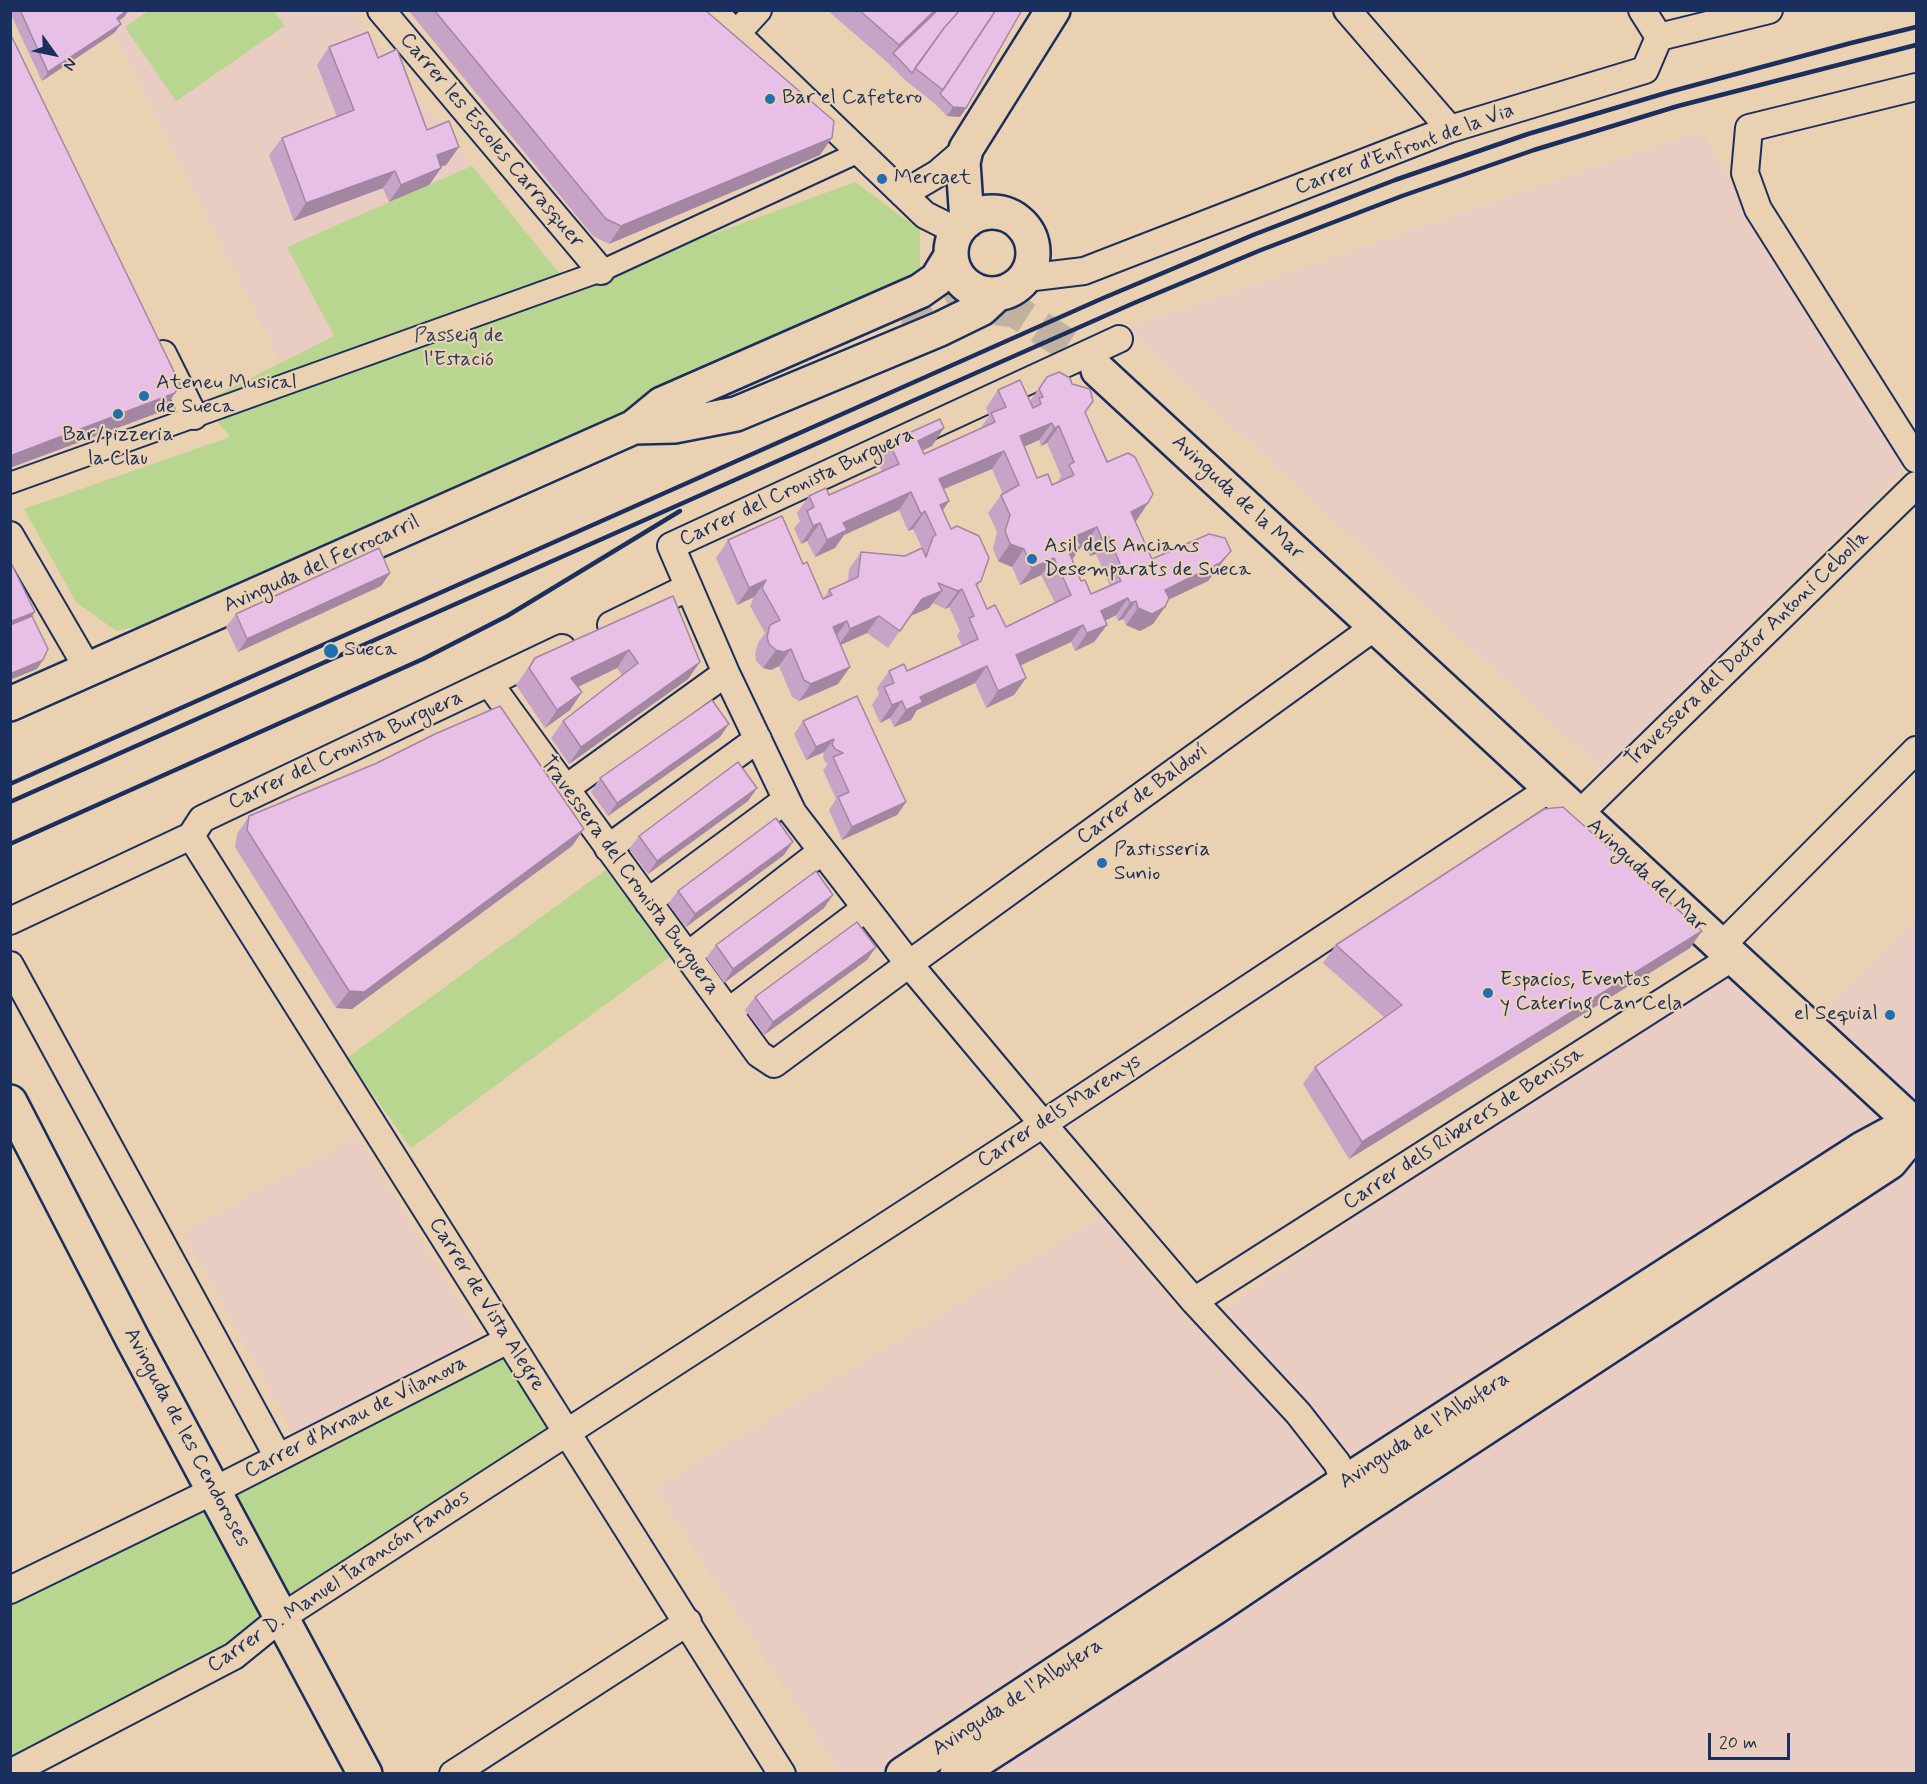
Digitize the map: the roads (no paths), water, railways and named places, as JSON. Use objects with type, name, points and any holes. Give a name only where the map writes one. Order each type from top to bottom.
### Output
[{"type":"street","name":"Carrer les Escoles Carrasquer","points":[[381,10],[601,272]]},
{"type":"street","points":[[712,10],[925,215],[958,236]]},
{"type":"street","points":[[737,33],[759,10]]},
{"type":"street","points":[[903,194],[937,174],[966,149],[1053,10]]},
{"type":"street","points":[[1347,10],[1450,129]]},
{"type":"street","points":[[1642,10],[1659,37],[1769,10]]},
{"type":"street","name":"Carrer d'Enfront de la Via","points":[[1026,278],[1084,272],[1450,129],[1645,70],[1659,37]]},
{"type":"street","points":[[1917,87],[1749,128],[1745,173],[1758,209],[1917,459]]},
{"type":"street","points":[[634,427],[662,404],[920,291],[937,279],[958,236],[984,213],[999,212],[1013,217],[1024,226],[1031,239],[1034,254],[1026,278],[1007,292],[996,295],[985,294],[965,285],[958,277],[958,236],[966,149]]},
{"type":"street","points":[[10,483],[601,272],[859,152]]},
{"type":"street","points":[[634,427],[674,426],[736,414],[940,329],[981,309],[996,295]]},
{"type":"street","points":[[674,426],[716,400],[902,323]]},
{"type":"street","points":[[152,331],[194,416]]},
{"type":"street","name":"Carrer del Cronista Burguera","points":[[10,921],[191,836],[202,819],[689,587],[671,546],[1119,339]]},
{"type":"street","name":"Avinguda de la Mar","points":[[1098,370],[1376,626]]},
{"type":"street","name":"Avinguda del Ferrocarril","points":[[10,704],[634,427]]},
{"type":"street","name":"Travessera del Doctor Antoni Cebolla","points":[[1579,814],[1917,485]]},
{"type":"street","points":[[10,536],[88,669]]},
{"type":"street","points":[[689,587],[726,673],[793,813],[909,963],[1043,1124],[1194,1301],[1298,1413],[1337,1463],[1351,1497]]},
{"type":"street","name":"Avinguda del Mar","points":[[1376,626],[1914,1124]]},
{"type":"street","name":"Carrer de Baldoví","points":[[774,1064],[909,963],[1376,626]]},
{"type":"street","points":[[566,789],[726,673]]},
{"type":"street","name":"Travessera del Cronista Burguera","points":[[489,683],[759,1054],[774,1064]]},
{"type":"street","points":[[608,848],[758,739]]},
{"type":"street","name":"Carrer dels Riberers de Benissa","points":[[1194,1301],[1727,951],[1917,750]]},
{"type":"street","name":"Carrer dels Marenys","points":[[567,1432],[1043,1124],[1551,788]]},
{"type":"street","points":[[648,902],[786,800]]},
{"type":"street","name":"Carrer de Vista Alegre","points":[[191,836],[782,1773]]},
{"type":"street","points":[[687,956],[822,851]]},
{"type":"street","points":[[728,1012],[866,908]]},
{"type":"street","points":[[10,964],[278,1457]]},
{"type":"street","name":"Avinguda de les Cendoroses","points":[[10,1101],[132,1338],[365,1773]]},
{"type":"street","name":"Avinguda de l'Albufera","points":[[903,1773],[1904,1161],[1914,1124]]},
{"type":"street","name":"Avinguda de l'Albufera","points":[[957,1773],[1214,1608],[1351,1497],[1862,1149],[1914,1124]]},
{"type":"street","name":"Carrer d'Arnau de Vilanova","points":[[10,1590],[215,1490],[508,1340]]},
{"type":"street","name":"Carrer D. Manuel Tarancón Fandos","points":[[10,1773],[234,1656],[282,1617],[567,1432]]},
{"type":"street","points":[[453,1773],[688,1622]]},
{"type":"tunnel","points":[[902,323],[952,303],[1015,311],[1081,354],[1098,370]]},
{"type":"railway","points":[[10,784],[1101,299],[1253,235],[1395,180],[1528,134],[1669,92],[1916,27]]},
{"type":"railway","points":[[10,802],[1134,303],[1261,250],[1402,196],[1534,150],[1678,106],[1916,45]]},
{"type":"railway","points":[[10,844],[423,659],[507,616],[680,511]]},
{"type":"place","name":"Bar el Cafetero","points":[[770,99]]},
{"type":"place","name":"Mercaet","points":[[882,179]]},
{"type":"place","name":"Ateneu Musical de Sueca","points":[[144,396]]},
{"type":"place","name":"Bar/pizzeria la Clau","points":[[118,414]]},
{"type":"place","name":"Asil dels Ancians Desemparats de Sueca","points":[[1032,559]]},
{"type":"place","name":"Sueca","points":[[331,651]]},
{"type":"place","name":"Pastisseria Sunio","points":[[1102,863]]},
{"type":"place","name":"Espacios, Eventos y Catering Can Cela","points":[[1488,993]]},
{"type":"place","name":"el Sequial","points":[[1890,1015]]},
{"type":"park label","name":"Passeig de l'Estació","points":[[459,349]]}]
